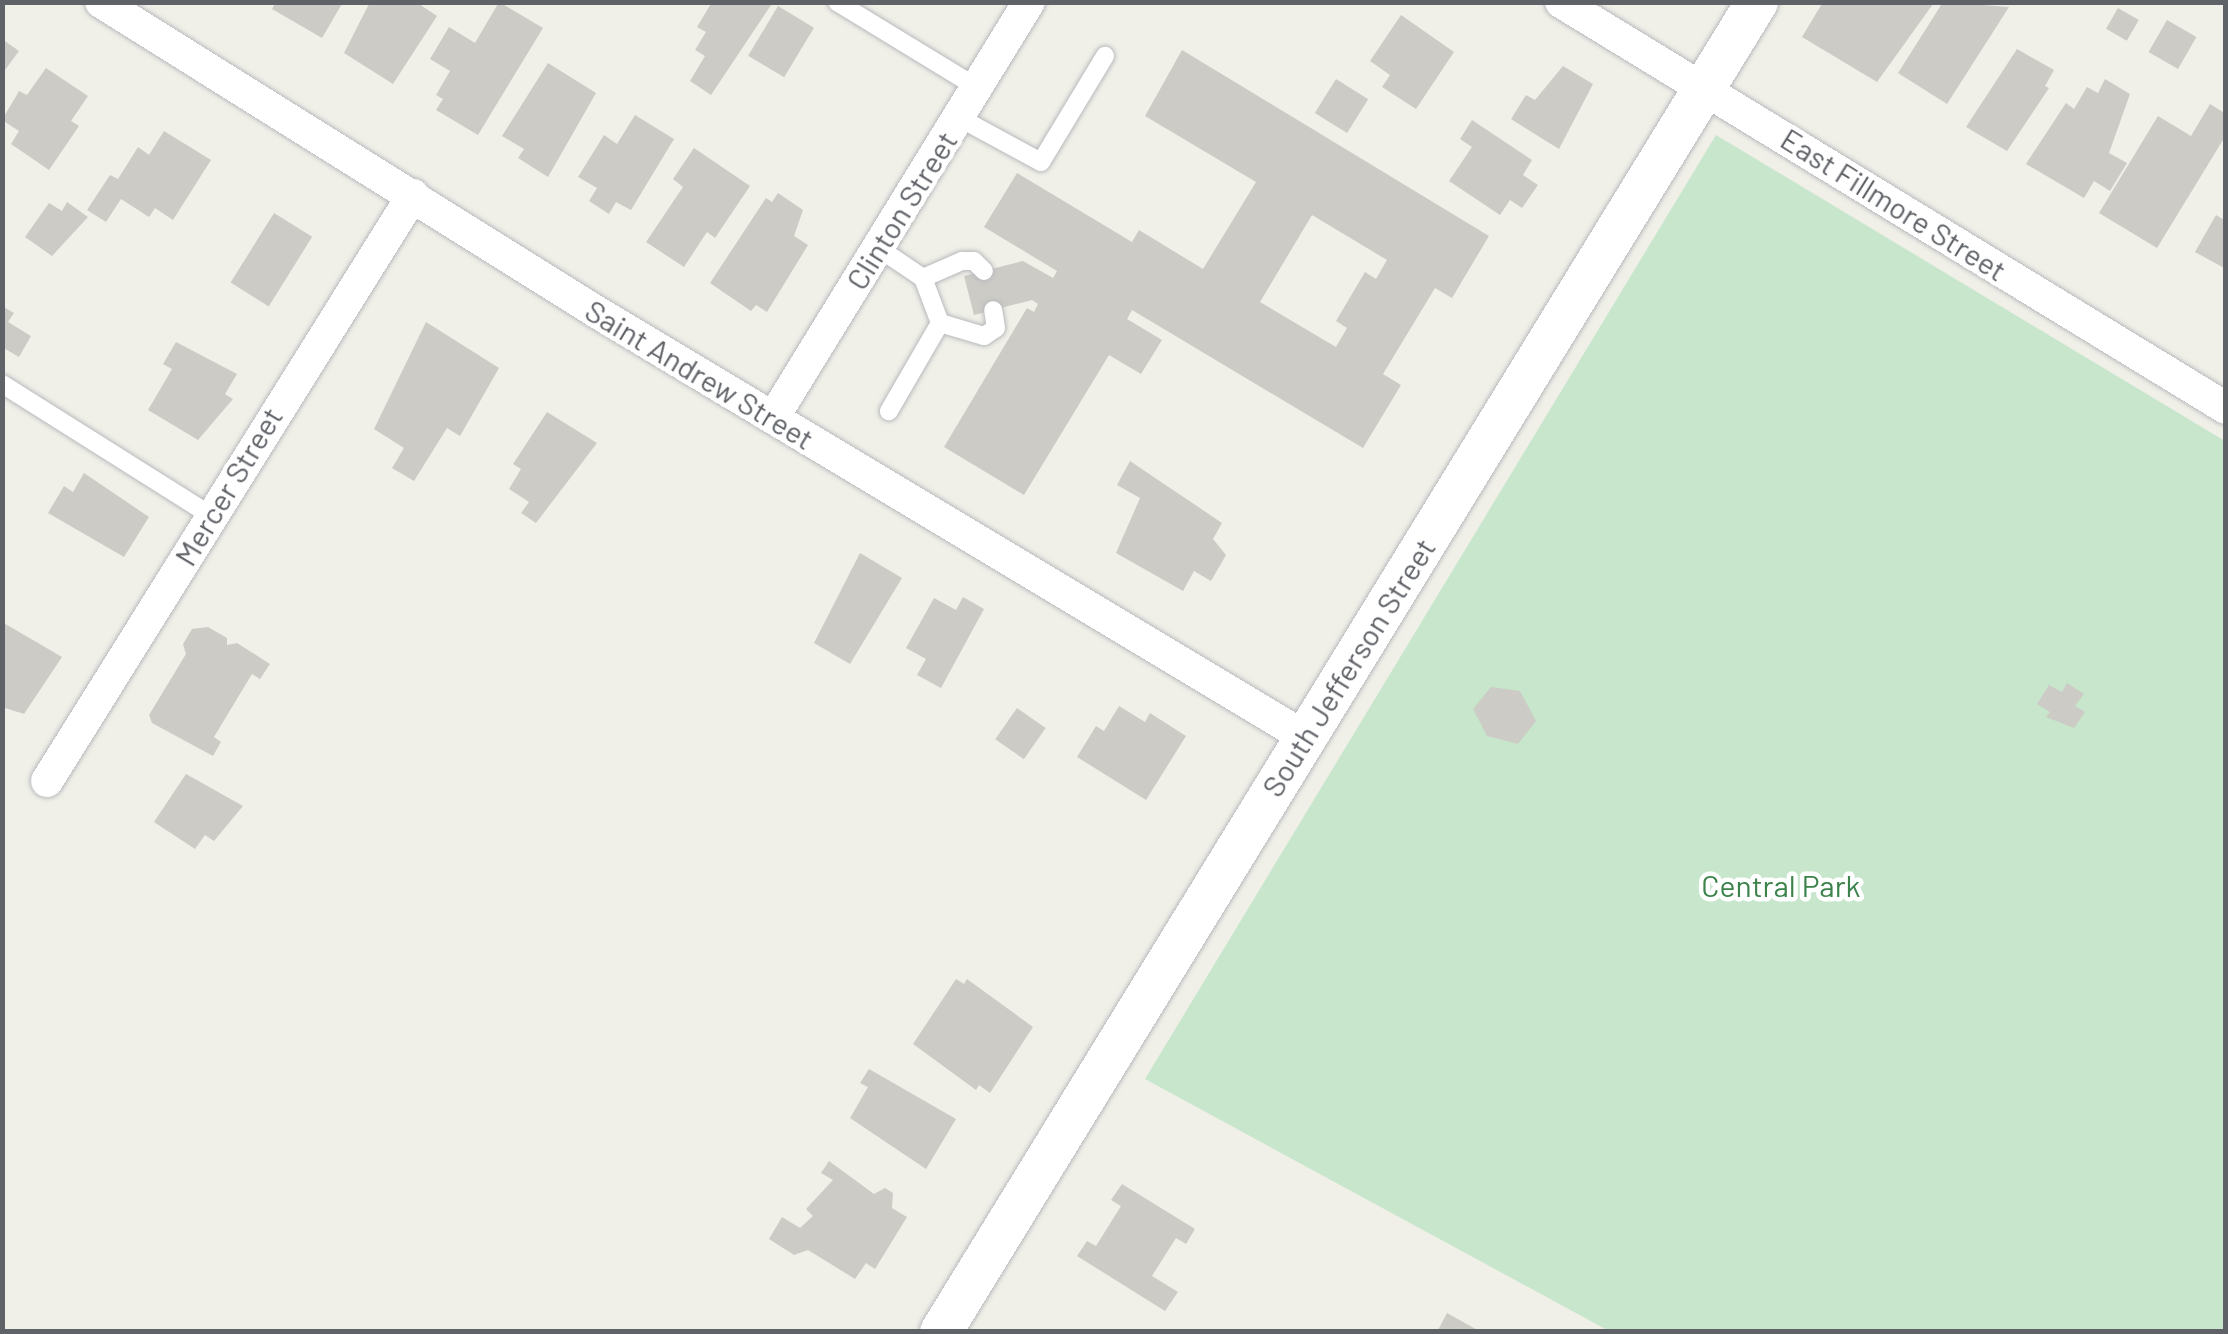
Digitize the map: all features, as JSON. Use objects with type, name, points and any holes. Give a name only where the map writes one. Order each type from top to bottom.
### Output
[{"type":"street","name":"Clinton Street","points":[[773,418],[1028,2]]},
{"type":"street","name":"East Fillmore Street","points":[[1562,2],[2226,408]]},
{"type":"street","name":"South Jefferson Street","points":[[941,1332],[1757,2]]},
{"type":"street","name":"Saint Andrew Street","points":[[107,4],[773,418],[1305,737]]},
{"type":"street","name":"Mercer Street","points":[[47,781],[412,194]]},
{"type":"lane","points":[[837,2],[976,88]]},
{"type":"lane","points":[[958,117],[1041,162],[1105,56]]},
{"type":"lane","points":[[877,247],[923,278],[940,323]]},
{"type":"lane","points":[[923,278],[962,261],[974,261],[984,271]]},
{"type":"lane","points":[[940,323],[984,336],[996,328],[994,310]]},
{"type":"lane","points":[[889,412],[940,323]]},
{"type":"lane","points":[[2,384],[210,514]]},
{"type":"green space","name":"Central Park","points":[[1716,135],[2225,441],[2225,1331],[1609,1331],[1145,1079]]},
{"type":"building","points":[[276,2],[343,2],[322,38],[272,9]]},
{"type":"building","points":[[370,2],[416,2],[437,16],[393,84],[344,53]]},
{"type":"building","points":[[499,2],[543,28],[478,135],[436,110],[443,99],[436,95],[450,71],[430,59],[449,27],[475,43]]},
{"type":"building","points":[[712,2],[773,2],[711,95],[690,81],[705,56],[695,50],[706,32],[697,27]]},
{"type":"building","points":[[1823,2],[1933,4],[1877,82],[1802,37]]},
{"type":"building","points":[[1943,2],[2009,7],[1947,104],[1898,73]]},
{"type":"building","points":[[778,6],[814,28],[784,77],[748,56]]},
{"type":"building","points":[[2118,8],[2139,20],[2127,41],[2106,29]]},
{"type":"building","points":[[1401,15],[1454,52],[1416,109],[1382,87],[1390,75],[1370,61]]},
{"type":"building","points":[[2167,20],[2196,37],[2178,69],[2148,52]]},
{"type":"building","points":[[2,39],[19,51],[2,74]]},
{"type":"building","points":[[2017,49],[2054,70],[2045,86],[2049,88],[2007,151],[1966,127]]},
{"type":"building","points":[[1182,50],[1489,236],[1452,298],[1435,288],[1383,374],[1401,385],[1363,448],[1132,310],[1127,319],[1162,340],[1141,374],[1109,355],[1024,495],[944,447],[1027,308],[1034,312],[1038,304],[1032,300],[974,315],[964,276],[1023,261],[1053,278],[1057,271],[984,227],[1017,173],[1132,242],[1139,230],[1203,269],[1256,182],[1145,116]],"holes":[[[1312,215],[1387,260],[1376,279],[1365,272],[1336,321],[1347,328],[1336,347],[1260,302]]]},
{"type":"building","points":[[548,63],[596,93],[548,177],[518,158],[524,149],[502,136]]},
{"type":"building","points":[[1563,66],[1593,84],[1559,149],[1511,119],[1526,95],[1535,100]]},
{"type":"building","points":[[46,68],[88,96],[71,121],[79,126],[49,170],[11,144],[19,131],[2,120],[19,91],[27,95]]},
{"type":"building","points":[[1336,79],[1368,99],[1347,133],[1315,113]]},
{"type":"building","points":[[2105,79],[2130,94],[2109,153],[2127,163],[2110,191],[2094,181],[2084,198],[2026,164],[2066,103],[2074,109],[2087,87],[2098,93]]},
{"type":"building","points":[[2210,104],[2226,114],[2226,135],[2157,248],[2099,213],[2158,116],[2191,136]]},
{"type":"building","points":[[635,115],[674,139],[631,210],[616,202],[609,214],[589,201],[597,188],[578,177],[604,135],[617,144]]},
{"type":"building","points":[[1472,120],[1532,160],[1523,175],[1538,185],[1522,208],[1510,200],[1500,215],[1449,181],[1472,147],[1460,139]]},
{"type":"building","points":[[164,131],[211,160],[173,220],[155,208],[149,217],[121,199],[106,222],[87,210],[110,175],[118,179],[138,147],[149,155]]},
{"type":"building","points":[[694,148],[750,186],[715,238],[707,232],[684,267],[646,242],[683,187],[673,179]]},
{"type":"building","points":[[778,193],[803,210],[794,236],[808,245],[767,312],[756,305],[751,311],[710,283],[766,198],[772,202]]},
{"type":"building","points":[[67,202],[88,217],[52,256],[25,237],[49,203],[62,211]]},
{"type":"building","points":[[274,213],[312,237],[269,306],[231,283]]},
{"type":"building","points":[[2216,215],[2226,221],[2226,269],[2195,252]]},
{"type":"building","points":[[2,306],[14,313],[8,322],[31,336],[19,357],[2,347]]},
{"type":"building","points":[[426,322],[499,368],[460,436],[447,428],[414,481],[392,468],[404,448],[374,429]]},
{"type":"building","points":[[176,342],[237,374],[225,394],[233,399],[198,440],[148,410],[172,369],[163,364]]},
{"type":"building","points":[[547,412],[597,443],[536,523],[521,513],[529,502],[509,489],[521,469],[513,464]]},
{"type":"building","points":[[1130,461],[1222,523],[1213,539],[1226,555],[1211,581],[1194,571],[1183,591],[1116,553],[1140,498],[1117,485]]},
{"type":"building","points":[[84,473],[149,517],[124,557],[48,513],[64,486],[73,492]]},
{"type":"building","points":[[860,553],[902,578],[850,664],[814,643]]},
{"type":"building","points":[[963,597],[984,609],[941,688],[917,675],[926,659],[906,648],[934,598],[956,610]]},
{"type":"building","points":[[2,622],[62,657],[24,714],[2,707]]},
{"type":"building","points":[[208,627],[227,638],[227,645],[237,643],[270,664],[260,679],[252,674],[214,737],[221,742],[213,756],[152,723],[149,715],[186,654],[183,644],[192,629]]},
{"type":"building","points":[[2067,683],[2084,694],[2075,706],[2085,712],[2074,728],[2046,717],[2050,712],[2037,704],[2049,685],[2062,692]]},
{"type":"building","points":[[1491,687],[1520,691],[1536,721],[1518,744],[1487,736],[1473,709]]},
{"type":"building","points":[[1119,706],[1145,722],[1150,713],[1186,736],[1146,800],[1077,757],[1096,726],[1104,731]]},
{"type":"building","points":[[1017,708],[1046,728],[1024,759],[995,739]]},
{"type":"building","points":[[186,774],[243,806],[214,841],[205,835],[195,849],[154,822]]},
{"type":"building","points":[[956,979],[964,984],[967,979],[1033,1027],[990,1093],[979,1085],[976,1090],[913,1044]]},
{"type":"building","points":[[869,1069],[956,1119],[926,1169],[850,1118],[868,1087],[860,1083]]},
{"type":"building","points":[[829,1161],[874,1194],[885,1188],[893,1193],[892,1208],[907,1217],[875,1269],[866,1263],[855,1279],[808,1250],[794,1255],[769,1239],[782,1217],[800,1228],[813,1216],[806,1209],[833,1180],[821,1173]]},
{"type":"building","points":[[1122,1184],[1195,1229],[1186,1244],[1176,1238],[1152,1276],[1178,1292],[1165,1311],[1077,1256],[1087,1241],[1096,1246],[1121,1206],[1111,1200]]},
{"type":"building","points":[[1447,1313],[1481,1332],[1437,1332]]}]
